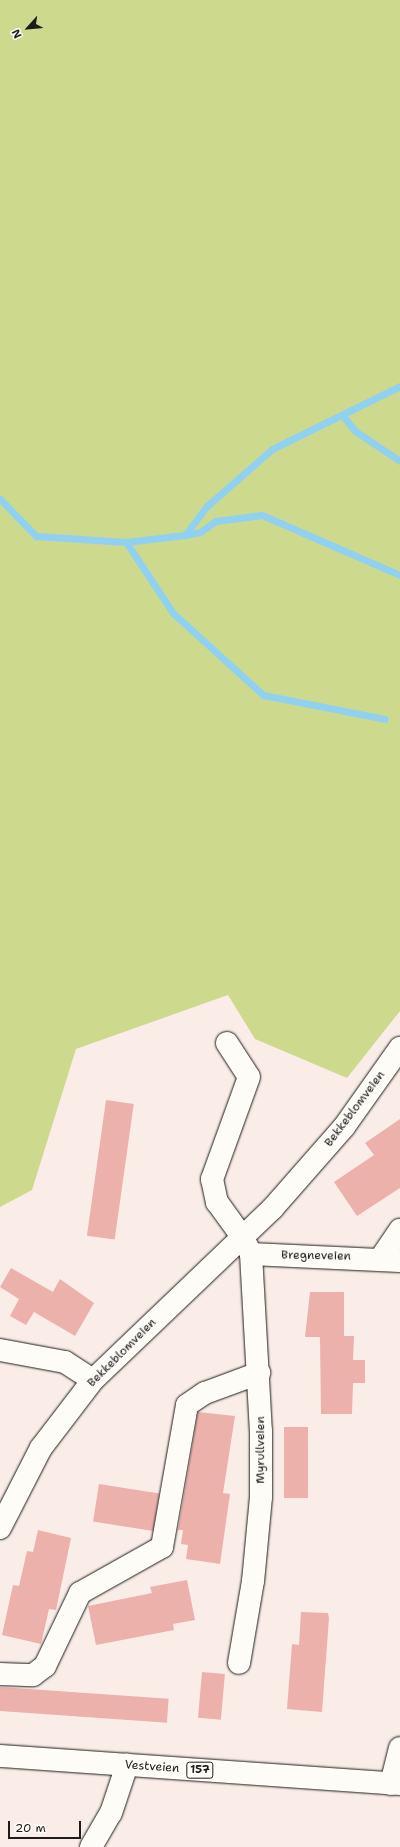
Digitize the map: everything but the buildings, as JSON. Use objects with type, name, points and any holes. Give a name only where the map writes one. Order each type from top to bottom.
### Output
[{"type":"street","points":[[227,1043],[249,1077],[212,1179],[217,1202],[247,1246]]},
{"type":"street","name":"Bekkeblomveien","points":[[0,1528],[41,1448],[93,1380],[247,1246],[344,1127],[400,1048]]},
{"type":"street","name":"Bregneveien","points":[[247,1246],[391,1260],[400,1230]]},
{"type":"street","name":"Myrullveien","points":[[239,1663],[253,1581],[261,1497],[259,1373],[247,1246]]},
{"type":"street","points":[[0,1350],[65,1362],[93,1380]]},
{"type":"street","points":[[0,1674],[34,1674],[46,1666],[80,1593],[162,1547],[185,1409],[205,1394],[259,1373]]},
{"type":"street","points":[[395,1784],[400,1748]]},
{"type":"street","name":"Vestveien","points":[[0,1756],[395,1784]]},
{"type":"street","points":[[91,1847],[112,1813],[127,1765]]},
{"type":"green space","points":[[0,0],[400,0],[400,1011],[347,1078],[255,1039],[228,995],[76,1049],[32,1190],[0,1207]]},
{"type":"waterway","points":[[0,499],[36,536],[126,542],[185,535],[207,506],[272,449],[400,386]]},
{"type":"waterway","points":[[343,416],[355,431],[400,461]]},
{"type":"waterway","points":[[185,535],[200,532],[216,521],[262,515],[400,575]]},
{"type":"waterway","points":[[126,542],[173,613],[263,695],[385,719]]}]
